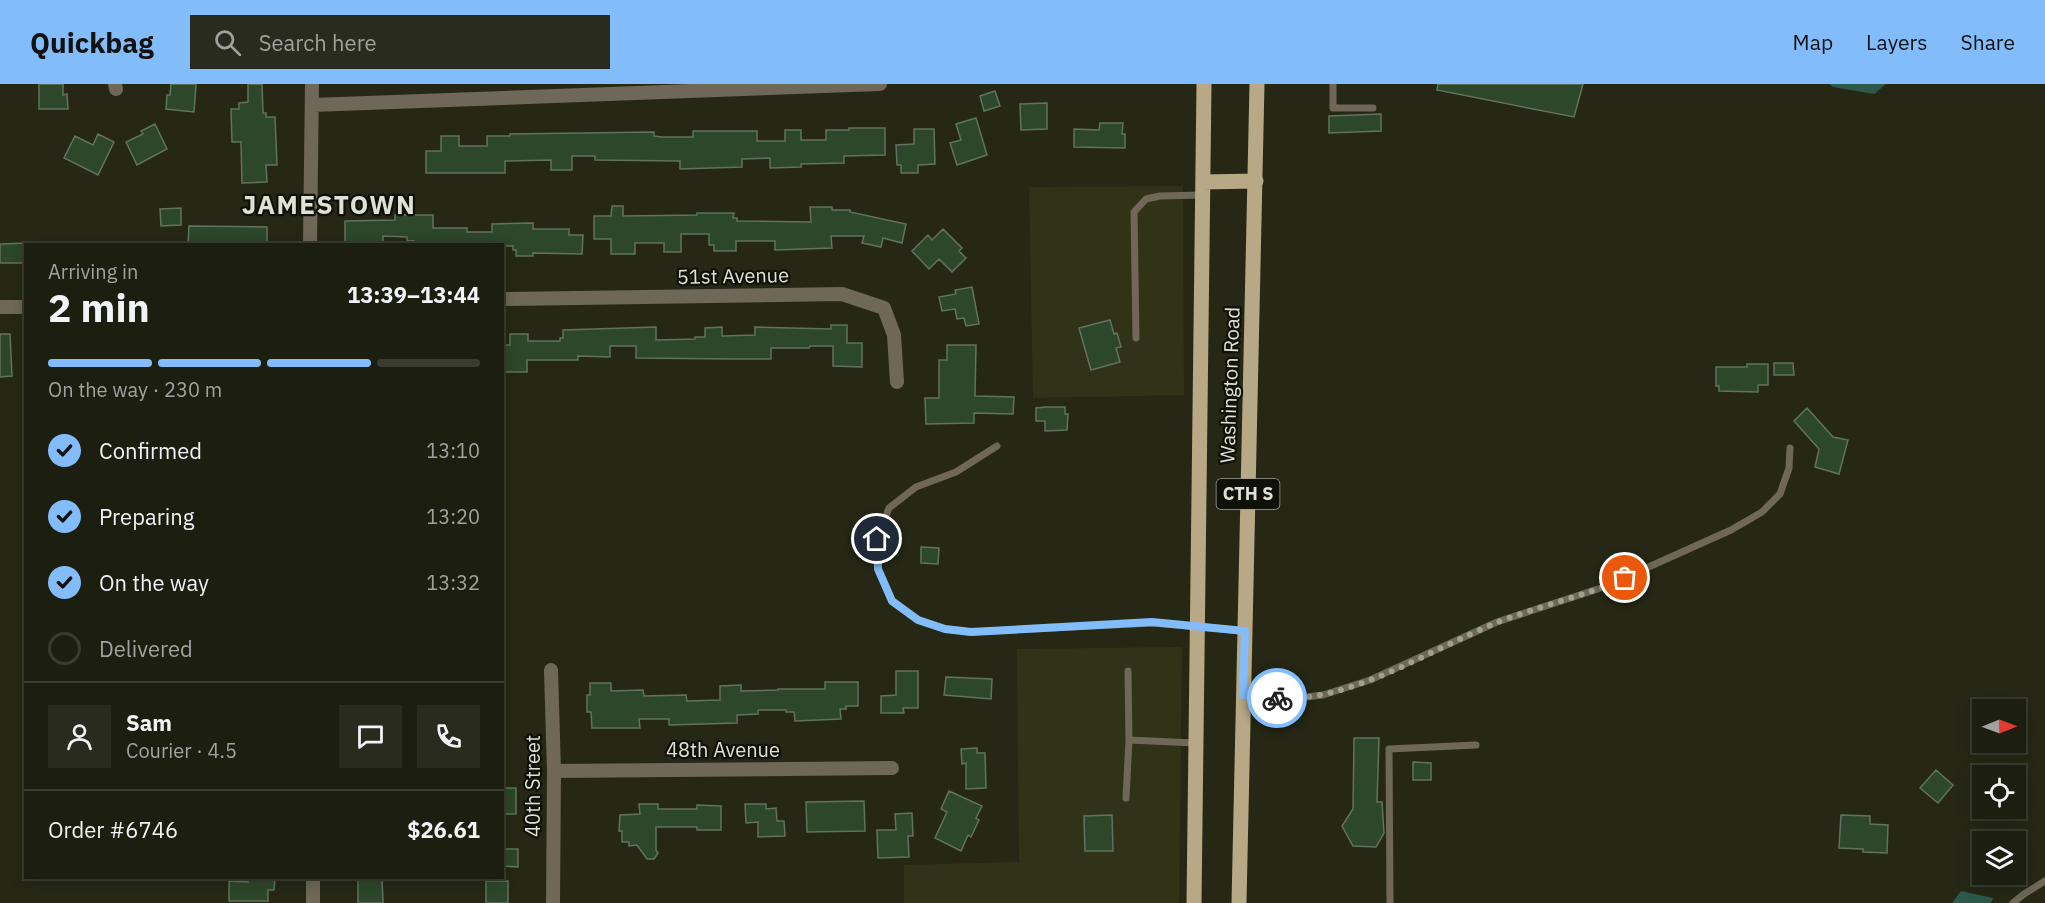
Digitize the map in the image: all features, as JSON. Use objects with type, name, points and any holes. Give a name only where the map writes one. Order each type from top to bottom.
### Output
[{"type":"main road","name":"Washington Road","points":[[1194,903],[1204,84]]},
{"type":"main road","name":"Washington Road","points":[[1239,903],[1257,84]]},
{"type":"main road","points":[[1203,189],[1256,182]]},
{"type":"street","points":[[310,243],[312,84]]},
{"type":"street","points":[[312,105],[709,88],[880,84]]},
{"type":"street","name":"51st Avenue","points":[[504,299],[842,294],[884,308],[894,335],[897,382]]},
{"type":"street","points":[[0,307],[24,307]]},
{"type":"street","name":"40th Street","points":[[551,670],[554,771],[553,903]]},
{"type":"street","name":"48th Avenue","points":[[554,771],[892,768]]},
{"type":"street","points":[[313,879],[313,903]]},
{"type":"lane","points":[[1334,84],[1333,108],[1373,108]]},
{"type":"lane","points":[[1136,338],[1134,212],[1146,199],[1203,189]]},
{"type":"lane","points":[[997,446],[956,472],[916,487],[889,508],[877,539],[878,569],[892,601],[918,620],[945,629],[971,632],[1152,622],[1245,631]]},
{"type":"lane","points":[[1243,695],[1289,699],[1323,695],[1370,680],[1497,622],[1602,588],[1668,559],[1731,530],[1762,512],[1780,494],[1789,468],[1790,448]]},
{"type":"lane","points":[[1126,798],[1129,741],[1128,671]]},
{"type":"lane","points":[[1129,741],[1196,743]]},
{"type":"lane","points":[[1390,903],[1389,749],[1476,745]]},
{"type":"lane","points":[[2013,903],[2045,881]]},
{"type":"shaded area","points":[[1829,84],[1886,84],[1874,94],[1833,87]]},
{"type":"shaded area","points":[[1183,186],[1184,395],[1033,398],[1029,187]]},
{"type":"shaded area","points":[[1182,647],[1179,903],[904,903],[904,865],[1019,862],[1017,649]]},
{"type":"shaded area","points":[[1961,891],[1993,898],[1991,903],[1952,903]]},
{"type":"building","points":[[39,84],[63,84],[63,95],[67,94],[68,109],[39,109]]},
{"type":"building","points":[[171,84],[196,84],[194,112],[166,109]]},
{"type":"building","points":[[248,84],[262,84],[263,113],[266,113],[266,117],[275,117],[277,165],[266,165],[267,182],[242,183],[241,142],[232,142],[231,109],[239,109],[239,103],[248,102]]},
{"type":"building","points":[[1438,84],[1583,84],[1574,117],[1437,90]]},
{"type":"building","points":[[995,91],[1000,106],[984,111],[980,96]]},
{"type":"building","points":[[1047,103],[1047,129],[1021,130],[1020,104]]},
{"type":"building","points":[[1381,114],[1381,131],[1329,133],[1329,116]]},
{"type":"building","points":[[976,118],[987,155],[957,165],[950,143],[961,140],[956,124]]},
{"type":"building","points":[[1100,123],[1123,123],[1122,134],[1125,134],[1125,148],[1074,147],[1074,129],[1099,130]]},
{"type":"building","points":[[155,124],[167,149],[137,165],[126,142],[143,134],[141,131]]},
{"type":"building","points":[[849,128],[885,128],[885,155],[844,156],[844,163],[801,164],[801,167],[770,168],[770,158],[742,159],[742,167],[680,169],[680,161],[595,160],[595,156],[572,156],[572,170],[551,170],[551,160],[505,161],[505,173],[426,173],[426,151],[441,151],[441,136],[459,136],[459,146],[487,146],[487,136],[510,136],[510,134],[654,132],[654,136],[693,137],[693,131],[757,131],[757,141],[785,141],[785,130],[801,130],[801,140],[826,140],[826,130],[849,130]]},
{"type":"building","points":[[914,129],[934,129],[935,164],[918,165],[918,173],[901,173],[901,165],[897,165],[896,145],[914,144]]},
{"type":"building","points":[[98,134],[114,142],[98,175],[64,158],[75,136],[93,145]]},
{"type":"building","points":[[612,206],[623,206],[623,216],[734,213],[733,218],[737,218],[737,221],[811,222],[810,207],[832,207],[832,210],[850,210],[850,212],[906,224],[902,243],[883,238],[881,247],[862,243],[864,236],[831,236],[832,248],[775,250],[775,241],[736,241],[736,251],[714,251],[714,245],[709,245],[709,234],[681,234],[681,252],[664,252],[664,243],[635,243],[635,254],[611,254],[611,239],[594,239],[594,216],[611,216]]},
{"type":"building","points":[[181,208],[181,225],[161,226],[160,209]]},
{"type":"building","points":[[395,215],[433,215],[433,228],[467,228],[467,232],[492,232],[492,224],[533,223],[533,229],[569,229],[569,235],[583,235],[582,254],[533,253],[533,256],[516,256],[513,246],[504,246],[504,243],[414,243],[414,241],[407,241],[407,237],[383,236],[383,243],[345,243],[345,221],[395,220]]},
{"type":"building","points":[[189,226],[267,227],[267,243],[188,243]]},
{"type":"building","points":[[943,229],[962,248],[959,251],[966,258],[952,272],[939,259],[929,269],[912,251],[928,235],[932,240]]},
{"type":"building","points":[[24,243],[24,263],[0,263],[0,244]]},
{"type":"building","points":[[972,287],[979,324],[966,326],[964,318],[957,319],[955,309],[942,311],[939,297],[956,294],[955,290]]},
{"type":"building","points":[[1110,320],[1121,347],[1116,348],[1120,362],[1091,370],[1079,328]]},
{"type":"building","points":[[831,325],[847,325],[847,343],[862,343],[862,367],[833,366],[833,346],[771,348],[771,359],[733,359],[636,358],[636,346],[610,346],[610,357],[578,356],[578,360],[527,360],[527,372],[504,372],[504,345],[510,345],[510,334],[528,334],[528,341],[560,341],[560,338],[563,338],[563,330],[656,327],[656,340],[705,337],[705,328],[722,327],[722,336],[755,335],[755,327],[831,329]]},
{"type":"building","points":[[0,334],[10,334],[12,376],[0,377]]},
{"type":"building","points":[[947,345],[976,345],[975,396],[1014,397],[1013,414],[974,413],[974,423],[926,424],[925,398],[939,398],[939,360],[947,360]]},
{"type":"building","points":[[1774,363],[1793,363],[1794,375],[1774,375]]},
{"type":"building","points":[[1747,364],[1768,364],[1768,385],[1758,385],[1758,392],[1719,391],[1719,386],[1716,386],[1716,367],[1747,367]]},
{"type":"building","points":[[1065,407],[1065,414],[1068,414],[1067,430],[1045,431],[1045,421],[1036,421],[1036,408]]},
{"type":"building","points":[[1807,408],[1833,437],[1848,440],[1839,474],[1815,467],[1819,449],[1794,421]]},
{"type":"building","points":[[921,547],[939,548],[938,564],[921,563]]},
{"type":"building","points":[[896,671],[918,671],[918,708],[903,708],[904,713],[881,713],[881,696],[896,695]]},
{"type":"building","points":[[946,677],[992,679],[991,699],[944,695]]},
{"type":"building","points":[[825,682],[858,682],[858,706],[846,706],[846,709],[840,709],[841,719],[795,721],[794,712],[758,710],[758,714],[737,715],[737,723],[669,725],[669,719],[639,719],[640,728],[592,728],[591,712],[587,712],[590,683],[611,683],[611,691],[643,690],[644,696],[686,695],[687,701],[720,700],[720,686],[741,685],[741,691],[825,689]]},
{"type":"building","points":[[1354,738],[1379,738],[1377,802],[1382,802],[1384,833],[1376,847],[1353,846],[1342,826],[1353,809]]},
{"type":"building","points":[[977,748],[977,753],[985,753],[986,788],[966,789],[966,763],[962,764],[961,749]]},
{"type":"building","points":[[1413,762],[1431,763],[1431,780],[1413,780]]},
{"type":"building","points":[[1936,770],[1953,785],[1938,803],[1920,788]]},
{"type":"building","points":[[504,788],[516,788],[516,814],[504,814]]},
{"type":"building","points":[[949,791],[982,806],[976,818],[979,820],[971,837],[968,835],[961,851],[935,838],[947,812],[941,809]]},
{"type":"building","points":[[864,801],[865,831],[807,832],[806,802]]},
{"type":"building","points":[[639,804],[658,804],[658,809],[697,809],[697,805],[721,806],[721,830],[697,830],[697,827],[656,827],[658,853],[654,859],[647,859],[637,845],[629,846],[629,842],[622,842],[622,831],[619,831],[620,815],[640,814]]},
{"type":"building","points":[[745,804],[766,804],[766,809],[776,808],[777,821],[784,821],[785,836],[758,837],[758,822],[746,823]]},
{"type":"building","points":[[912,813],[913,836],[908,836],[909,857],[878,858],[877,830],[896,830],[895,814]]},
{"type":"building","points":[[1112,815],[1113,851],[1085,851],[1084,816]]},
{"type":"building","points":[[1841,815],[1870,816],[1870,824],[1888,825],[1887,853],[1839,848]]},
{"type":"building","points":[[504,849],[518,849],[518,867],[504,866]]},
{"type":"building","points":[[248,879],[275,879],[274,890],[268,890],[268,901],[229,901],[229,881],[248,882]]},
{"type":"building","points":[[358,879],[382,879],[383,903],[358,903]]},
{"type":"building","points":[[486,881],[508,881],[508,903],[486,903]]},
{"type":"way so far","points":[[1277,698],[1323,695],[1370,680],[1497,622],[1602,588],[1625,578]]},
{"type":"district","name":"JAMESTOWN","points":[[329,205]]},
{"type":"route","points":[[877,539],[878,569],[892,601],[918,620],[945,629],[971,632],[1152,622],[1245,631],[1243,695],[1277,698]]}]
